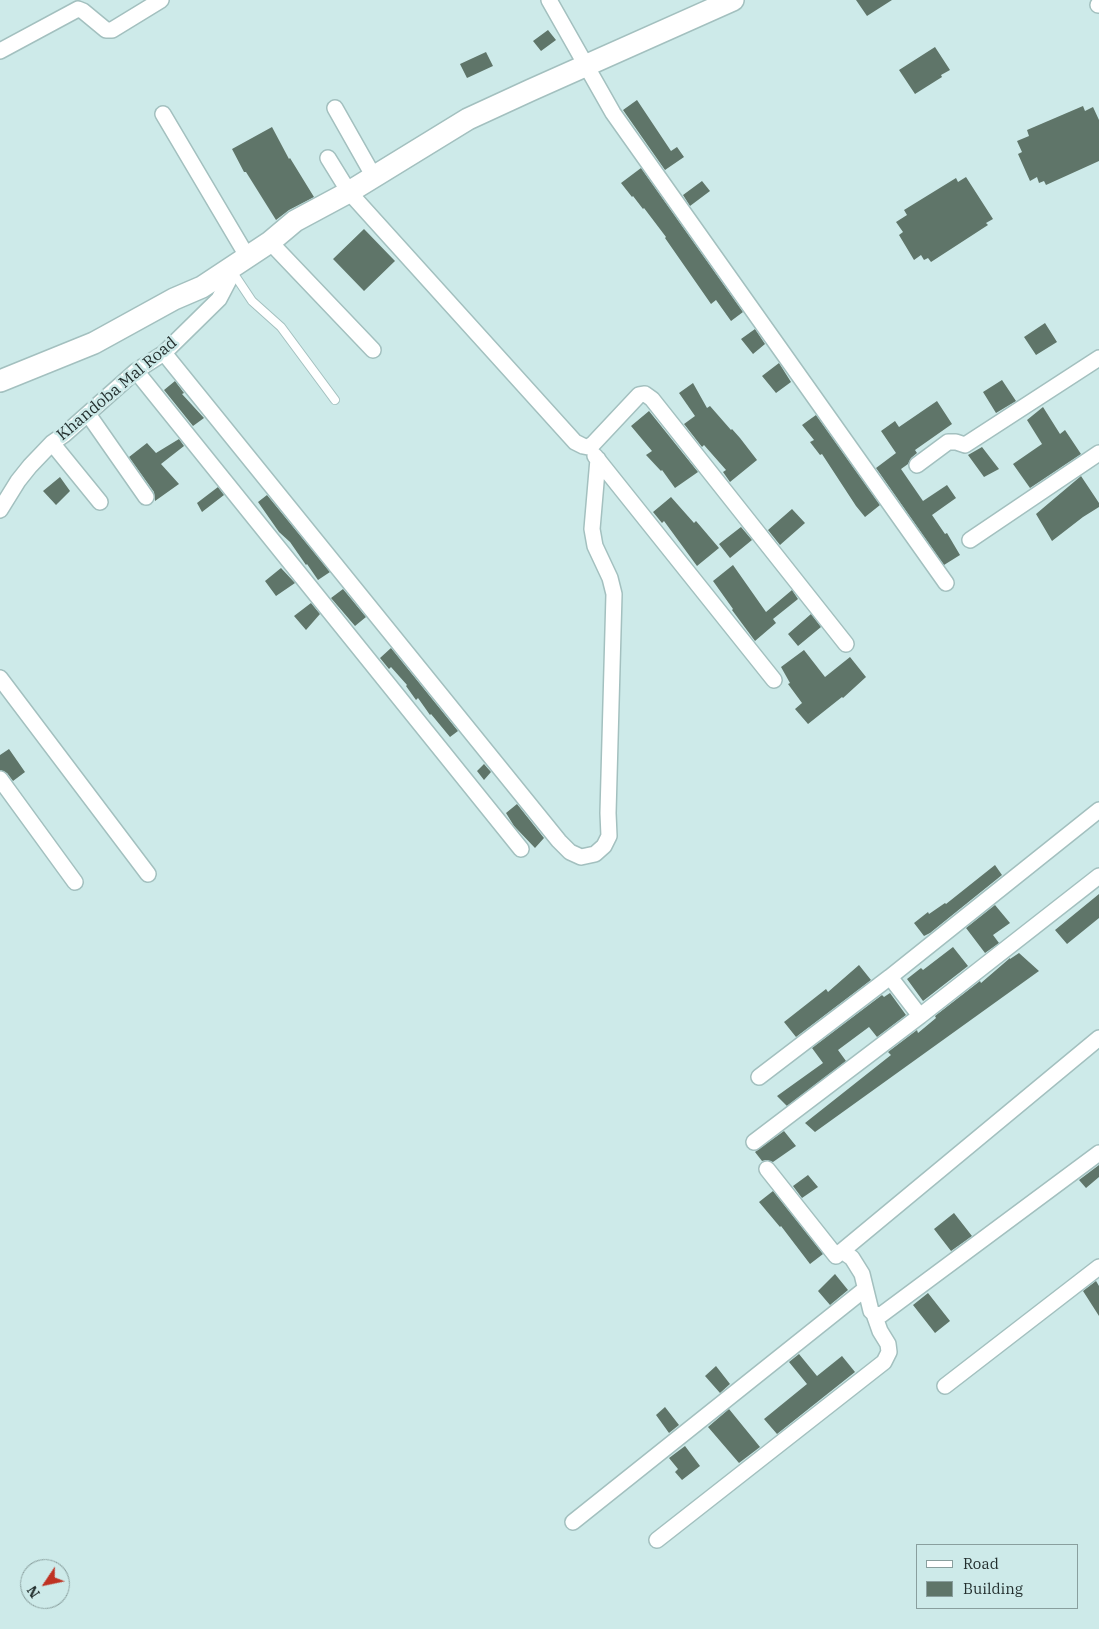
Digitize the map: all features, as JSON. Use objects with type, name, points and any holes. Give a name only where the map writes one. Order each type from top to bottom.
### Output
[{"type":"street","points":[[0,51],[78,9],[83,10],[106,30],[112,30],[161,0]]},
{"type":"street","points":[[549,0],[614,113],[946,583]]},
{"type":"street","points":[[0,381],[94,343],[174,299],[202,287],[270,242],[295,221],[349,192],[468,120],[733,0]]},
{"type":"street","points":[[335,108],[374,177]]},
{"type":"street","points":[[163,114],[238,262]]},
{"type":"street","points":[[328,158],[349,192],[575,442],[588,447],[774,680]]},
{"type":"street","points":[[270,242],[372,350]]},
{"type":"street","name":"Khandoba Mal Road","points":[[0,510],[18,481],[52,443],[65,434],[136,371],[164,353],[219,298],[238,262]]},
{"type":"street","points":[[164,353],[559,841],[570,852],[581,857],[595,854],[604,846],[609,836],[614,594],[610,578],[595,546],[592,529],[598,459]]},
{"type":"street","points":[[918,465],[948,442],[965,445],[1099,358]]},
{"type":"street","points":[[136,371],[521,849]]},
{"type":"street","points":[[588,447],[593,444],[638,395],[645,394],[658,407],[846,644]]},
{"type":"street","points":[[88,414],[146,497]]},
{"type":"street","points":[[52,443],[100,502]]},
{"type":"street","points":[[970,540],[1099,453]]},
{"type":"street","points":[[0,678],[148,874]]},
{"type":"street","points":[[0,779],[75,882]]},
{"type":"street","points":[[759,1077],[890,977],[1099,810]]},
{"type":"street","points":[[754,1142],[920,1016],[1099,876]]},
{"type":"street","points":[[890,977],[920,1016]]},
{"type":"street","points":[[767,1169],[836,1256],[1099,1038]]},
{"type":"street","points":[[874,1314],[881,1315],[1099,1152]]},
{"type":"street","points":[[657,1540],[884,1362],[889,1352],[888,1344],[868,1304],[862,1274],[852,1258],[842,1251]]},
{"type":"street","points":[[945,1386],[1099,1267]]},
{"type":"street","points":[[573,1522],[865,1289]]},
{"type":"lane","points":[[238,262],[252,301],[281,327],[335,400]]},
{"type":"building","points":[[856,0],[892,0],[867,16]]},
{"type":"building","points":[[548,30],[556,40],[541,51],[533,41]]},
{"type":"building","points":[[935,47],[950,70],[915,94],[899,70]]},
{"type":"building","points":[[486,52],[493,66],[467,78],[460,64]]},
{"type":"building","points":[[637,100],[671,151],[677,147],[684,157],[665,170],[623,110]]},
{"type":"building","points":[[1083,106],[1085,111],[1093,107],[1099,120],[1099,161],[1046,185],[1044,181],[1039,183],[1037,177],[1030,181],[1018,154],[1022,152],[1017,141],[1029,136],[1027,130]]},
{"type":"building","points":[[272,127],[289,159],[314,197],[289,210],[276,220],[246,172],[244,172],[232,149]]},
{"type":"building","points":[[641,168],[743,312],[731,321],[716,300],[711,304],[666,237],[644,208],[621,183]]},
{"type":"building","points":[[966,177],[993,219],[986,223],[988,225],[931,262],[928,258],[924,260],[921,255],[914,260],[899,235],[903,232],[896,222],[907,215],[904,210],[956,178],[958,182]]},
{"type":"building","points":[[702,181],[710,191],[690,206],[683,195]]},
{"type":"building","points":[[364,229],[395,261],[364,291],[333,259]]},
{"type":"building","points":[[1045,323],[1057,342],[1036,355],[1024,337]]},
{"type":"building","points":[[755,329],[765,344],[753,354],[741,339]]},
{"type":"building","points":[[779,363],[791,382],[776,393],[762,376]]},
{"type":"building","points":[[1002,380],[1016,401],[996,413],[983,392]]},
{"type":"building","points":[[175,381],[184,393],[182,394],[204,418],[193,426],[164,390]]},
{"type":"building","points":[[693,383],[707,408],[710,406],[740,438],[757,460],[730,482],[723,472],[726,470],[704,445],[702,447],[684,424],[695,416],[679,393]]},
{"type":"building","points":[[937,401],[952,424],[915,450],[917,453],[901,469],[923,501],[947,485],[956,498],[932,515],[945,534],[947,533],[960,555],[944,565],[876,468],[896,453],[881,431],[895,421],[899,427]]},
{"type":"building","points":[[1043,407],[1060,434],[1065,430],[1081,454],[1030,488],[1013,464],[1042,444],[1027,420]]},
{"type":"building","points":[[649,411],[698,472],[675,488],[662,470],[646,455],[652,451],[631,426]]},
{"type":"building","points":[[816,415],[880,505],[865,517],[822,454],[820,455],[810,442],[814,440],[802,425]]},
{"type":"building","points":[[179,439],[184,446],[161,464],[179,484],[155,501],[154,492],[129,457],[147,443],[156,453]]},
{"type":"building","points":[[982,447],[999,469],[984,477],[968,455]]},
{"type":"building","points":[[1081,476],[1099,503],[1099,507],[1052,541],[1036,514]]},
{"type":"building","points":[[60,477],[70,491],[56,505],[43,491]]},
{"type":"building","points":[[218,487],[224,495],[202,512],[197,503]]},
{"type":"building","points":[[267,495],[330,572],[318,580],[290,542],[279,532],[258,502]]},
{"type":"building","points":[[671,497],[694,523],[696,521],[719,548],[697,566],[664,521],[662,523],[653,512]]},
{"type":"building","points":[[792,509],[805,523],[780,545],[768,530]]},
{"type":"building","points":[[741,527],[752,540],[730,558],[719,544]]},
{"type":"building","points":[[733,565],[766,612],[792,590],[798,599],[773,619],[776,623],[755,641],[713,581]]},
{"type":"building","points":[[281,568],[295,583],[276,596],[265,581]]},
{"type":"building","points":[[343,589],[366,617],[355,626],[331,598]]},
{"type":"building","points":[[311,603],[320,614],[306,630],[294,616]]},
{"type":"building","points":[[811,614],[821,627],[798,646],[788,634]]},
{"type":"building","points":[[391,648],[458,731],[450,737],[430,715],[418,698],[416,700],[407,685],[380,658]]},
{"type":"building","points":[[804,650],[825,677],[850,657],[866,677],[843,698],[808,724],[795,709],[802,703],[788,684],[790,683],[781,667]]},
{"type":"building","points":[[9,749],[25,772],[13,781],[7,773],[0,770],[0,755]]},
{"type":"building","points":[[484,764],[491,772],[484,780],[477,771]]},
{"type":"building","points":[[517,804],[544,838],[535,848],[514,826],[506,813]]},
{"type":"building","points":[[995,865],[1002,875],[924,936],[914,923],[928,912],[929,914],[946,904]]},
{"type":"building","points":[[1099,894],[1099,918],[1067,944],[1055,930]]},
{"type":"building","points":[[995,905],[1010,923],[993,935],[999,943],[985,953],[966,928]]},
{"type":"building","points":[[953,947],[968,966],[923,1001],[907,979],[921,968],[923,970]]},
{"type":"building","points":[[1019,953],[1039,971],[815,1132],[805,1123],[891,1055],[888,1052],[917,1030],[918,1033],[936,1018],[935,1016]]},
{"type":"building","points":[[859,965],[871,980],[796,1037],[784,1022],[826,989],[828,992]]},
{"type":"building","points":[[890,993],[906,1015],[877,1037],[869,1027],[838,1050],[846,1061],[787,1106],[777,1096],[823,1063],[812,1048],[882,995],[884,997]]},
{"type":"building","points":[[784,1131],[796,1146],[773,1162],[762,1161],[755,1152]]},
{"type":"building","points":[[1099,1165],[1099,1177],[1086,1188],[1079,1180]]},
{"type":"building","points":[[808,1175],[818,1187],[802,1198],[793,1186]]},
{"type":"building","points":[[773,1191],[823,1254],[810,1264],[781,1226],[759,1202]]},
{"type":"building","points":[[954,1213],[972,1236],[951,1251],[934,1229]]},
{"type":"building","points":[[835,1274],[848,1290],[830,1305],[818,1291]]},
{"type":"building","points":[[1096,1281],[1099,1286],[1099,1316],[1083,1291]]},
{"type":"building","points":[[928,1293],[950,1321],[935,1333],[913,1305]]},
{"type":"building","points":[[799,1354],[817,1376],[842,1356],[855,1372],[777,1434],[764,1419],[807,1384],[789,1362]]},
{"type":"building","points":[[716,1366],[730,1384],[720,1393],[705,1376]]},
{"type":"building","points":[[665,1407],[679,1425],[669,1433],[656,1415]]},
{"type":"building","points":[[729,1409],[760,1447],[739,1463],[708,1427]]},
{"type":"building","points":[[685,1446],[700,1466],[682,1480],[675,1472],[678,1469],[669,1458]]}]
